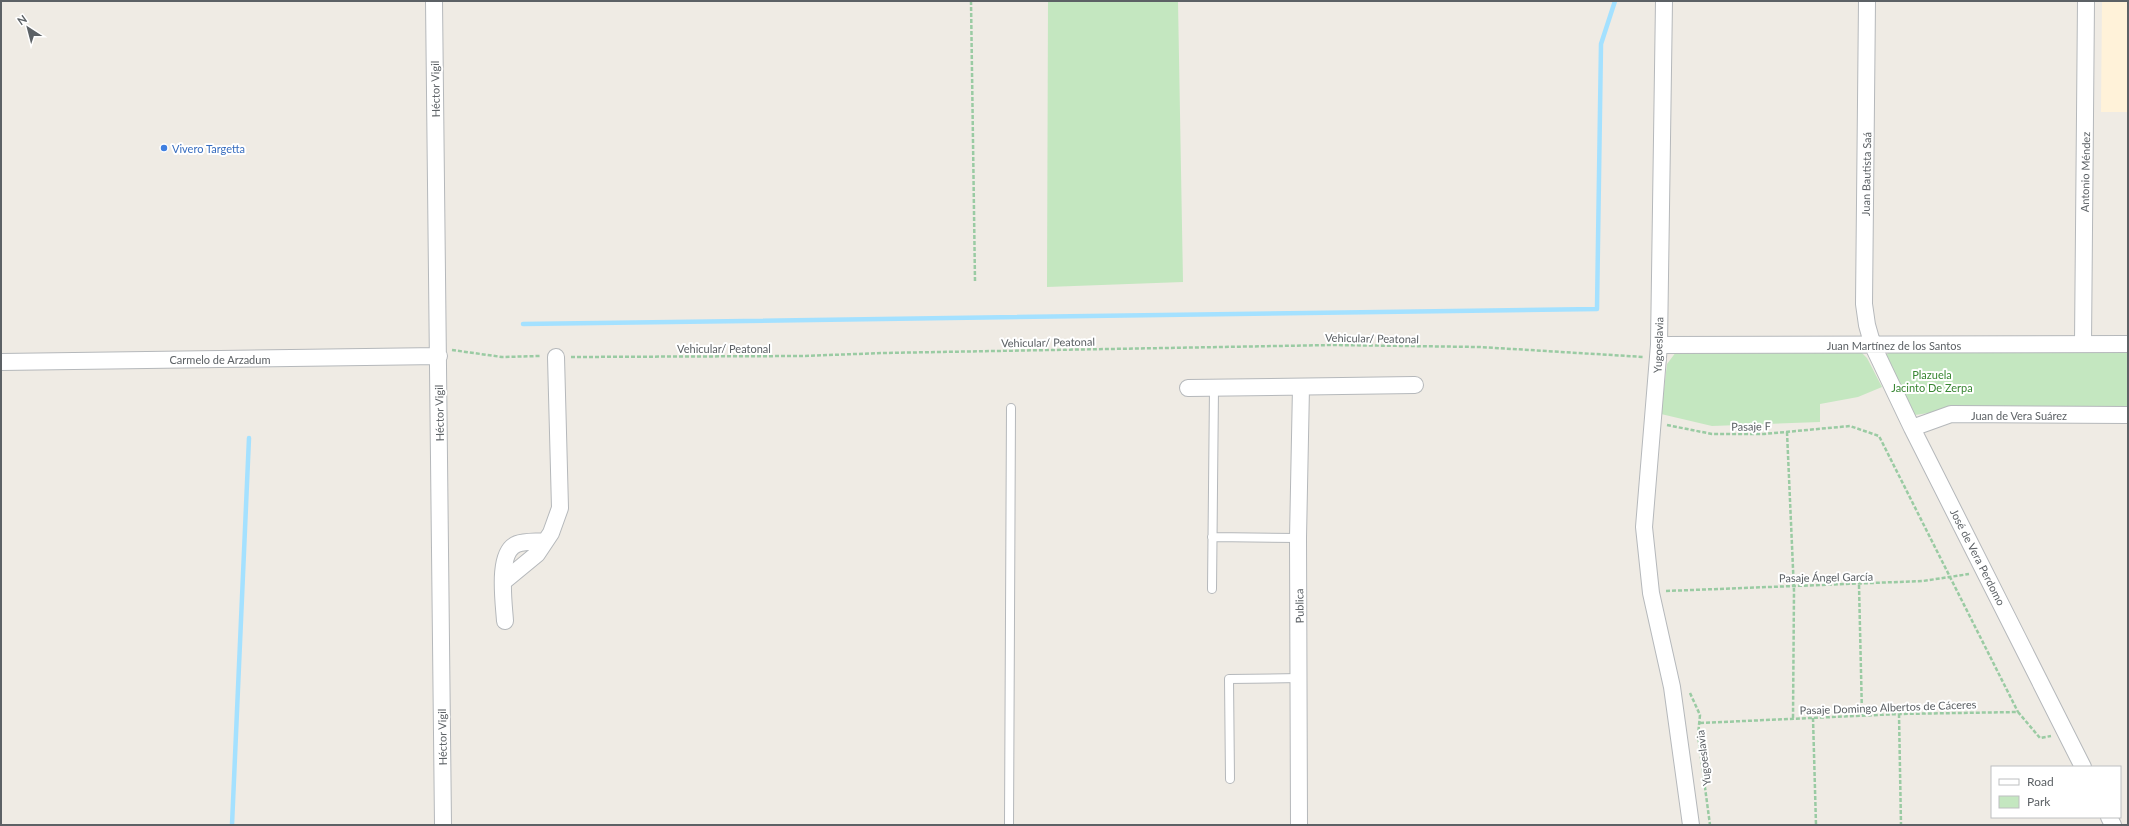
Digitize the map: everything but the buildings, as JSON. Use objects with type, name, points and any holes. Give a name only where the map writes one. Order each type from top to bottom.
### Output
[{"type":"street","name":"Héctor Vigil","points":[[434,1],[443,825]]},
{"type":"street","name":"Yugoeslavia","points":[[1664,1],[1659,351],[1644,527],[1652,593],[1672,687],[1692,825]]},
{"type":"street","name":"Juan Bautista Saá","points":[[1867,1],[1864,304],[1867,326],[1873,346]]},
{"type":"street","name":"Antonio Méndez","points":[[2083,344],[2086,1]]},
{"type":"street","name":"Juan Martínez de los Santos","points":[[1659,351],[1873,346],[2128,344]]},
{"type":"street","name":"José de Vera Perdomo","points":[[1873,346],[1912,428],[1985,570],[2082,766]]},
{"type":"street","name":"Carmelo de Arzadum","points":[[1,362],[439,356]]},
{"type":"street","points":[[505,621],[503,582],[537,554],[551,533],[560,508],[556,357]]},
{"type":"street","points":[[1188,388],[1415,385]]},
{"type":"street","name":"Publica","points":[[1299,825],[1300,678],[1298,538],[1301,387]]},
{"type":"street","name":"Juan de Vera Suárez","points":[[1912,428],[1951,414],[2128,415]]},
{"type":"lane","points":[[1212,589],[1214,388]]},
{"type":"lane","points":[[1009,825],[1011,408]]},
{"type":"lane","points":[[1212,537],[1298,538]]},
{"type":"lane","points":[[1230,779],[1229,679],[1300,678]]},
{"type":"path","points":[[971,1],[975,280]]},
{"type":"path","name":"Vehicular/ Peatonal","points":[[439,356],[452,350],[502,357],[628,355],[802,356],[883,353],[1333,345],[1659,351]]},
{"type":"path","name":"Pasaje F","points":[[1653,421],[1712,434],[1764,434],[1850,426],[1879,436],[1950,578]]},
{"type":"path","points":[[1787,432],[1794,585],[1793,718]]},
{"type":"path","name":"Pasaje Ángel García","points":[[1666,590],[1794,585],[1859,585],[1950,578],[1985,570]]},
{"type":"path","points":[[1950,578],[2018,712],[2040,738],[2064,731]]},
{"type":"path","points":[[1859,585],[1862,715]]},
{"type":"path","name":"Yugoeslavia","points":[[1672,687],[1688,686],[1700,714],[1698,735],[1710,825]]},
{"type":"path","name":"Pasaje Domingo Albertos de Cáceres","points":[[1700,723],[1862,715],[2018,712]]},
{"type":"path","points":[[1899,714],[1901,825]]},
{"type":"path","points":[[1813,718],[1816,825]]},
{"type":"shaded area","points":[[2102,1],[2128,1],[2128,112],[2101,112]]},
{"type":"green space","points":[[1048,1],[1178,1],[1183,282],[1047,287]]},
{"type":"green space","name":"Plazuela Jacinto De Zerpa","points":[[2128,349],[2128,411],[1942,411],[1915,415],[1912,413],[1885,358],[1887,354],[1892,351]]},
{"type":"green space","points":[[1676,352],[1861,352],[1867,358],[1882,387],[1858,397],[1820,404],[1820,422],[1712,426],[1661,414],[1667,364]]},
{"type":"waterway","points":[[523,324],[1597,309],[1601,44],[1615,1]]},
{"type":"waterway","points":[[232,825],[249,438]]},
{"type":"place","name":"Vivero Targetta","points":[[164,148]]}]
